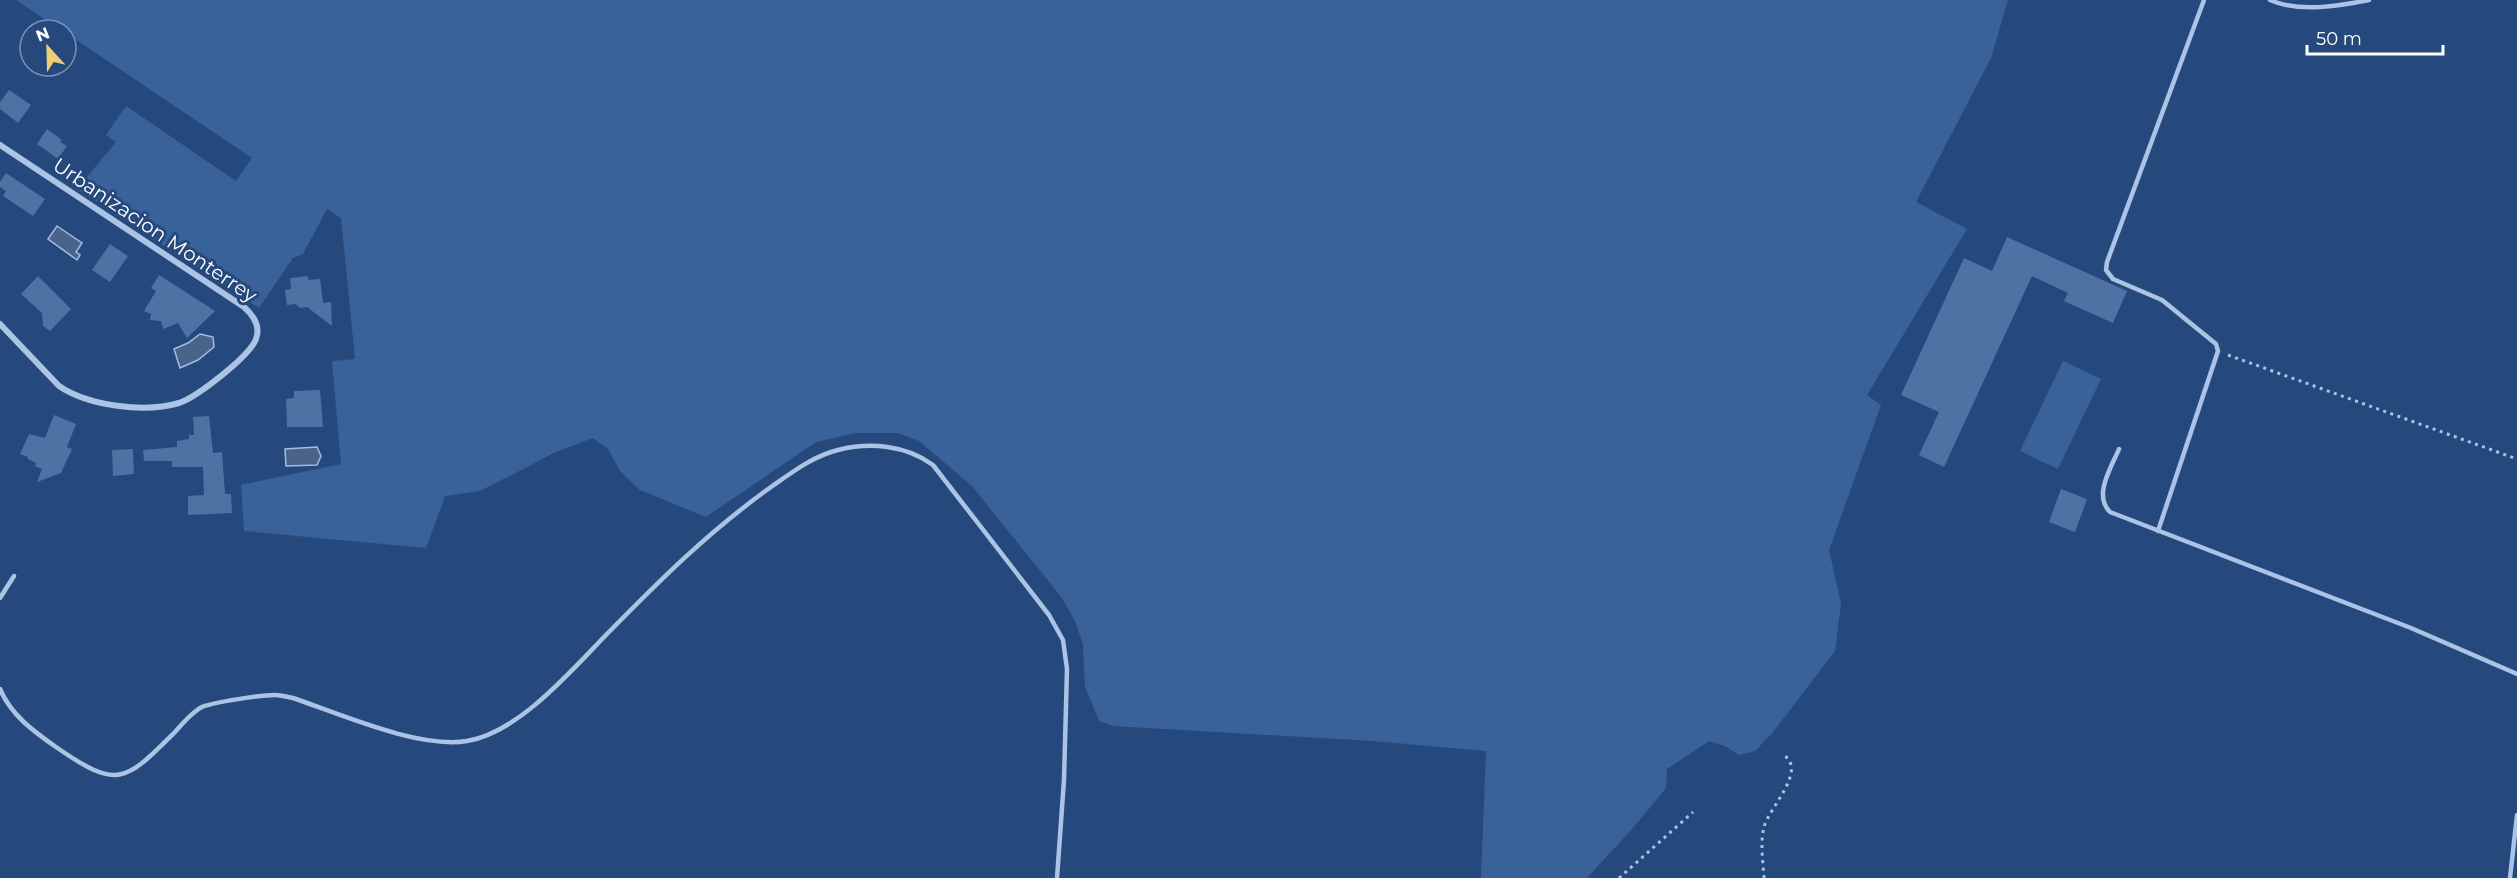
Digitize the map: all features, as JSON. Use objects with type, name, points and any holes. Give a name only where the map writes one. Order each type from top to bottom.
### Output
[{"type":"street","name":"Urbanizacion Monterrey","points":[[0,145],[244,307],[255,319],[258,329],[257,338],[250,347],[221,376],[194,395],[183,401],[164,406],[135,407],[91,400],[67,392],[58,386],[0,324]]},
{"type":"lane","points":[[2158,531],[2218,351],[2216,344],[2162,300],[2113,279],[2106,270],[2204,0]]},
{"type":"lane","points":[[2270,0],[2288,6],[2325,6],[2369,0]]},
{"type":"lane","points":[[0,688],[6,703],[37,734],[81,764],[102,774],[117,775],[137,768],[202,707],[275,695],[293,698],[434,742],[469,741],[513,721],[551,691],[700,542],[788,475],[838,450],[870,447],[896,448],[921,457],[933,465],[1049,615],[1062,640],[1067,688],[1057,878]]},
{"type":"lane","points":[[2119,449],[2104,485],[2102,501],[2104,507],[2110,512],[2411,628],[2517,674]]},
{"type":"lane","points":[[0,598],[14,576]]},
{"type":"lane","points":[[2510,878],[2517,815]]},
{"type":"path","points":[[2218,351],[2517,459]]},
{"type":"path","points":[[1764,878],[1764,827],[1791,776],[1793,767],[1790,759],[1782,754]]},
{"type":"path","points":[[1619,878],[1693,812]]},
{"type":"shaded area","points":[[16,0],[2008,0],[1991,58],[1916,202],[1967,229],[1867,395],[1881,405],[1829,550],[1841,604],[1835,651],[1773,732],[1755,751],[1739,755],[1725,746],[1709,741],[1667,769],[1666,788],[1587,878],[1481,878],[1486,751],[1373,741],[1113,726],[1099,721],[1085,686],[1083,644],[1075,621],[1062,598],[972,486],[919,441],[898,433],[856,433],[816,442],[706,517],[640,490],[620,471],[608,449],[593,438],[556,452],[480,491],[445,496],[426,548],[244,531],[241,485],[341,464],[332,361],[355,359],[341,218],[327,209],[303,254],[293,258],[259,308],[77,189],[116,142],[106,135],[126,106],[236,181],[252,158],[78,41],[78,18],[43,18]]},
{"type":"shaded area","points":[[57,226],[82,243],[76,252],[80,255],[77,260],[48,239]]},
{"type":"shaded area","points":[[200,334],[213,337],[214,347],[198,360],[180,368],[174,349]]},
{"type":"shaded area","points":[[2063,361],[2101,379],[2058,469],[2020,451]]},
{"type":"shaded area","points":[[317,447],[321,456],[317,465],[286,466],[285,449]]},
{"type":"building","points":[[9,90],[31,105],[18,123],[0,109],[0,102]]},
{"type":"building","points":[[47,129],[67,146],[58,159],[37,144]]},
{"type":"building","points":[[6,173],[45,199],[33,216],[3,196],[6,191],[0,187],[0,182]]},
{"type":"building","points":[[2007,237],[2127,291],[2113,323],[2064,301],[2068,293],[2032,276],[1944,467],[1919,455],[1939,412],[1901,395],[1964,258],[1992,271]]},
{"type":"building","points":[[110,244],[128,256],[110,282],[92,270]]},
{"type":"building","points":[[159,275],[215,311],[187,338],[178,323],[163,329],[161,321],[150,320],[151,314],[144,311],[156,291],[151,288]]},
{"type":"building","points":[[38,276],[71,309],[50,331],[43,326],[42,313],[21,294]]},
{"type":"building","points":[[308,276],[308,280],[320,279],[323,303],[331,302],[332,326],[307,307],[300,308],[296,304],[287,305],[285,290],[291,289],[290,278]]},
{"type":"building","points":[[320,390],[323,427],[287,427],[286,399],[294,398],[294,391]]},
{"type":"building","points":[[54,415],[76,424],[67,447],[72,449],[61,473],[37,482],[42,469],[35,466],[36,463],[28,457],[20,454],[29,434],[45,438]]},
{"type":"building","points":[[209,416],[213,453],[222,452],[225,494],[231,494],[232,513],[188,515],[188,496],[204,495],[203,467],[172,467],[172,461],[144,461],[143,450],[177,447],[177,441],[189,439],[189,435],[194,435],[193,417]]},
{"type":"building","points":[[133,449],[134,474],[113,476],[112,450]]},
{"type":"building","points":[[2061,489],[2087,499],[2075,532],[2049,522]]}]
